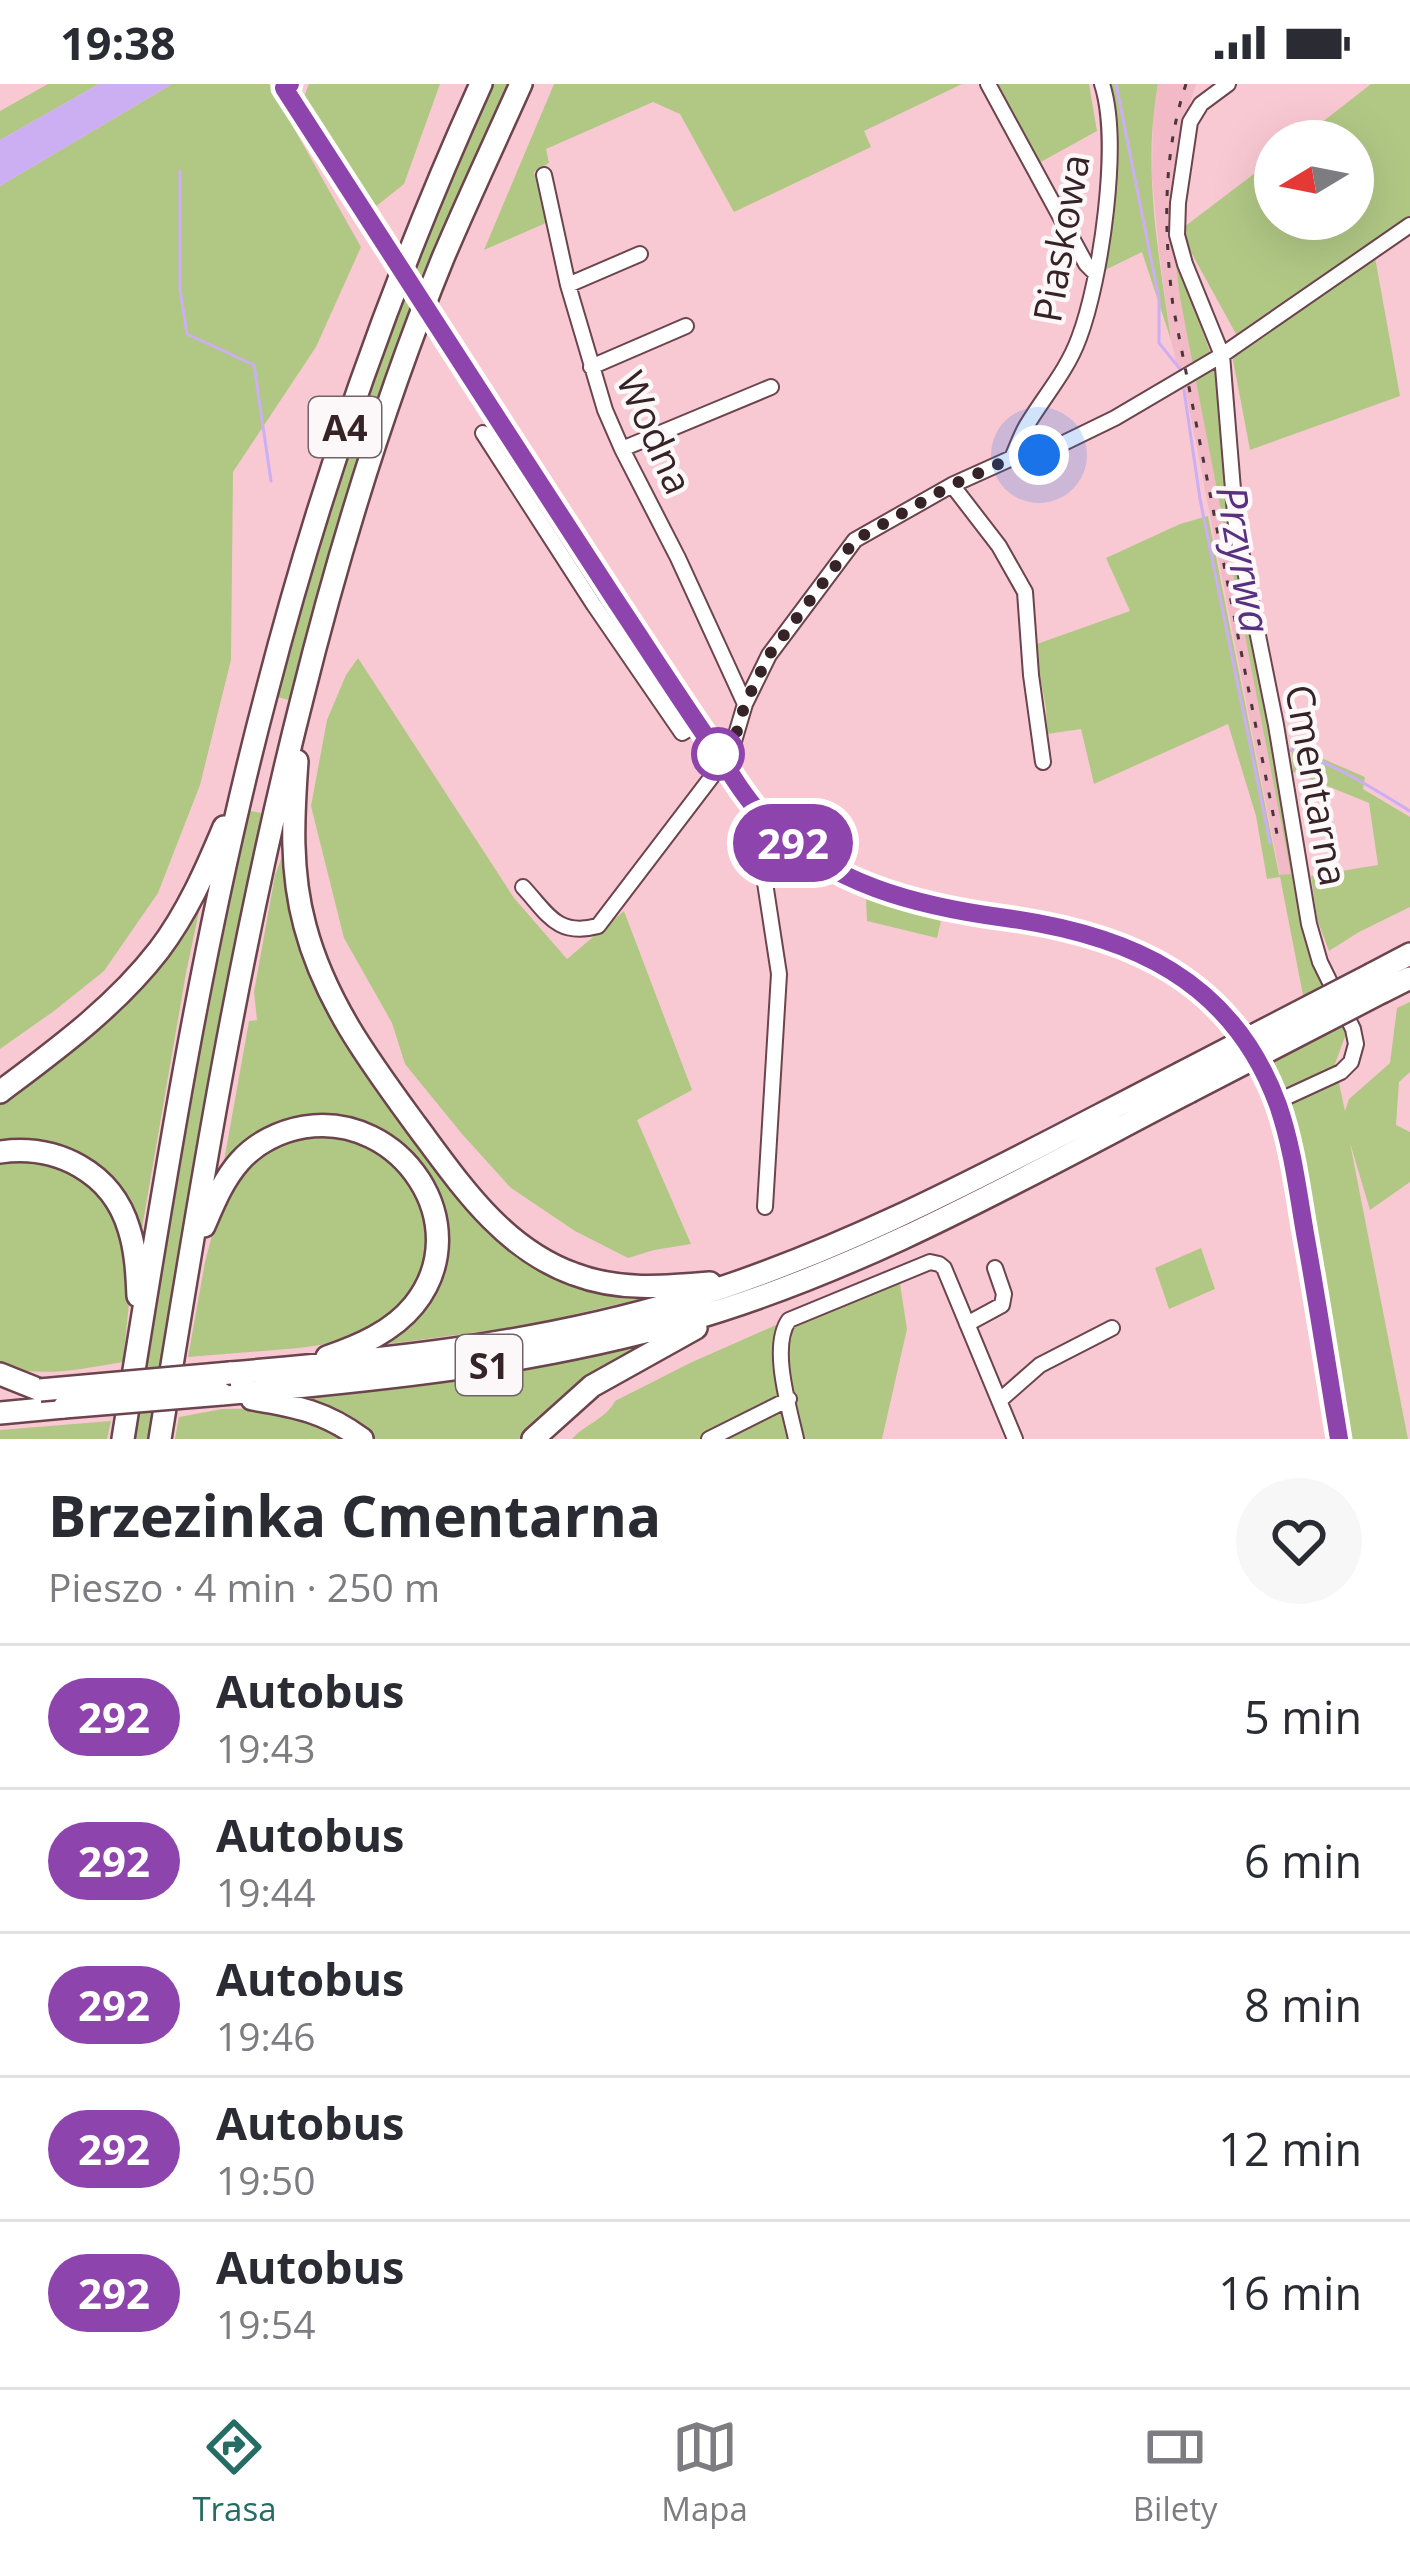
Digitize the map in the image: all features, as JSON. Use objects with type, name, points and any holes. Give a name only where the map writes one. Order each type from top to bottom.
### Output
[{"type":"highway","name":"A4","points":[[123,1439],[208,948],[244,782],[298,577],[412,239],[481,84]]},
{"type":"highway","name":"A4","points":[[160,1439],[258,886],[302,695],[408,353],[443,259],[521,84]]},
{"type":"highway","points":[[302,695],[293,856],[306,932],[326,986],[363,1053],[459,1184],[523,1248],[576,1275],[631,1286],[745,1290]]},
{"type":"highway","points":[[0,1092],[93,1020],[161,948],[196,890],[244,782]]},
{"type":"highway","name":"S1","points":[[2,1409],[64,1407],[226,1383],[298,1367],[523,1338],[847,1263],[1377,983],[1410,954]]},
{"type":"highway","name":"S1","points":[[1377,983],[1410,978]]},
{"type":"highway","points":[[190,1258],[225,1180],[267,1140],[298,1128],[334,1125],[373,1135],[403,1157],[424,1188],[435,1219],[431,1275],[414,1304],[388,1328],[298,1367]]},
{"type":"highway","points":[[0,1152],[41,1151],[68,1159],[110,1192],[133,1245],[140,1340]]},
{"type":"highway","points":[[533,1439],[592,1386],[745,1290]]},
{"type":"highway","name":"S1","points":[[2,1409],[40,1390],[371,1381],[528,1359],[686,1321],[745,1290]]},
{"type":"highway","points":[[0,1374],[40,1390]]},
{"type":"highway","points":[[226,1383],[312,1410],[362,1439]]},
{"type":"street","points":[[282,84],[749,801],[782,833],[836,873],[880,891],[963,912],[1067,928],[1142,954],[1190,984],[1237,1031],[1276,1102],[1298,1184],[1339,1439]]},
{"type":"street","points":[[988,84],[1086,264],[1096,274]]},
{"type":"street","name":"Piaskowa","points":[[1012,458],[1027,425],[1060,380],[1080,337],[1096,274],[1110,166],[1102,84]]},
{"type":"street","name":"Cmentarna","points":[[1228,84],[1201,104],[1190,122],[1177,235],[1222,355],[1236,526],[1309,924],[1320,962],[1356,1044],[1351,1062],[1341,1072],[1276,1102]]},
{"type":"street","name":"Wodna","points":[[544,175],[591,367],[622,449],[745,704]]},
{"type":"street","points":[[523,887],[560,926],[579,931],[598,926],[723,762],[769,655],[855,540],[952,485],[1012,458],[1039,455],[1115,418],[1222,355],[1410,225]]},
{"type":"street","points":[[568,285],[640,254]]},
{"type":"street","points":[[591,367],[686,326]]},
{"type":"street","points":[[622,449],[771,387]]},
{"type":"street","points":[[483,433],[682,733],[697,724]]},
{"type":"street","points":[[952,485],[999,547],[1025,592],[1043,762]]},
{"type":"street","points":[[765,1207],[779,974],[762,863],[782,833]]},
{"type":"street","points":[[796,1439],[780,1350],[782,1330],[789,1320],[856,1284],[930,1262],[944,1268],[1015,1439]]},
{"type":"street","points":[[968,1324],[1002,1305],[1004,1294],[995,1268]]},
{"type":"street","points":[[999,1401],[1040,1365],[1112,1328]]},
{"type":"street","points":[[710,1439],[789,1399]]},
{"type":"street","points":[[758,1417],[792,1421]]},
{"type":"shaded area","points":[[99,84],[172,84],[0,186],[0,140]]},
{"type":"shaded area","points":[[1158,84],[1196,84],[1179,138],[1173,237],[1180,298],[1292,874],[1280,876],[1185,387],[1171,340],[1152,177]]},
{"type":"green space","points":[[48,84],[99,84],[0,140],[0,111]]},
{"type":"green space","points":[[172,84],[269,84],[361,247],[316,347],[233,472],[231,660],[200,785],[158,893],[104,971],[0,1049],[0,186]]},
{"type":"green space","points":[[309,84],[440,84],[404,184],[374,208],[307,108],[303,99]]},
{"type":"green space","points":[[491,84],[511,84],[426,286],[414,267]]},
{"type":"green space","points":[[554,84],[962,84],[864,131],[871,147],[734,212],[680,114],[653,102],[546,149],[549,163],[534,172],[546,223],[484,250]]},
{"type":"green space","points":[[983,84],[1089,84],[1097,131],[1039,163],[1007,106]]},
{"type":"green space","points":[[1107,84],[1158,84],[1152,180],[1171,340],[1142,252],[1105,270],[1117,170]]},
{"type":"green space","points":[[1371,84],[1410,84],[1410,219],[1236,334],[1186,243],[1184,227],[1254,174],[1254,240],[1374,240],[1374,120],[1325,120]]},
{"type":"green space","points":[[1175,256],[1216,368],[1224,488],[1279,772],[1292,874],[1311,958],[1346,1034],[1335,1064],[1345,1111],[1349,1099],[1390,1063],[1397,1008],[1410,1002],[1410,1072],[1399,1082],[1396,1125],[1410,1132],[1410,1182],[1370,1210],[1350,1143],[1408,1439],[1350,1439],[1302,1170],[1270,1063],[1312,1041],[1280,877],[1267,879],[1256,816],[1228,724],[1094,784],[1081,729],[1047,734],[1034,645],[1130,611],[1106,558],[1208,516],[1279,875],[1291,874]]},
{"type":"green space","points":[[1375,257],[1400,396],[1250,450],[1232,355]]},
{"type":"green space","points":[[402,296],[415,316],[292,701],[274,696],[327,513]]},
{"type":"green space","points":[[358,658],[514,898],[567,959],[624,911],[692,1090],[637,1120],[691,1244],[628,1258],[575,1231],[511,1188],[405,1064],[392,1023],[344,938],[311,806],[327,720]]},
{"type":"green space","points":[[1291,745],[1365,777],[1363,789],[1410,817],[1410,907],[1329,951],[1317,919],[1311,876],[1378,865],[1369,803],[1293,772]]},
{"type":"green space","points":[[247,810],[265,814],[152,1439],[133,1439],[186,1128]]},
{"type":"green space","points":[[283,854],[308,962],[519,1253],[666,1293],[524,1326],[381,1345],[421,1305],[435,1198],[339,1118],[224,1161],[249,1021],[257,1020],[254,992]]},
{"type":"green space","points":[[203,892],[141,1234],[100,1170],[0,1145],[0,1097],[84,1033]]},
{"type":"green space","points":[[866,899],[941,921],[937,938],[867,921]]},
{"type":"green space","points":[[351,1134],[402,1163],[428,1215],[429,1252],[411,1298],[373,1329],[341,1342],[188,1357],[218,1212],[239,1174],[282,1138]]},
{"type":"green space","points":[[36,1156],[87,1177],[125,1230],[130,1294],[123,1362],[46,1372],[0,1366],[0,1157]]},
{"type":"green space","points":[[1201,1248],[1215,1289],[1169,1309],[1155,1268]]},
{"type":"green space","points":[[898,1271],[907,1329],[882,1439],[572,1439],[615,1401]]},
{"type":"green space","points":[[639,1345],[559,1398],[521,1439],[367,1439],[295,1399],[511,1371]]},
{"type":"green space","points":[[283,1408],[355,1439],[175,1439],[179,1417],[222,1409]]},
{"type":"green space","points":[[111,1421],[107,1439],[0,1439],[0,1430]]},
{"type":"waterway","name":"Przyrwa","points":[[1116,84],[1159,299],[1159,343],[1180,369]]},
{"type":"waterway","points":[[180,171],[180,289],[187,334],[254,365],[271,481]]},
{"type":"waterway","name":"Przyrwa","points":[[1184,390],[1200,499],[1270,843]]},
{"type":"waterway","name":"Przyrwa","points":[[1290,750],[1337,769],[1410,811]]},
{"type":"railway","points":[[1186,84],[1167,194],[1173,306],[1279,844]]},
{"type":"bus line","name":"292","points":[[290,84],[284,88],[414,294],[762,816],[836,873],[880,891],[963,912],[1090,933],[1128,947],[1190,984],[1237,1031],[1263,1071],[1291,1152],[1339,1439]]},
{"type":"route","points":[[718,754],[723,762],[732,748],[745,704],[769,655],[855,540],[952,485],[1012,458],[1039,455]]}]
